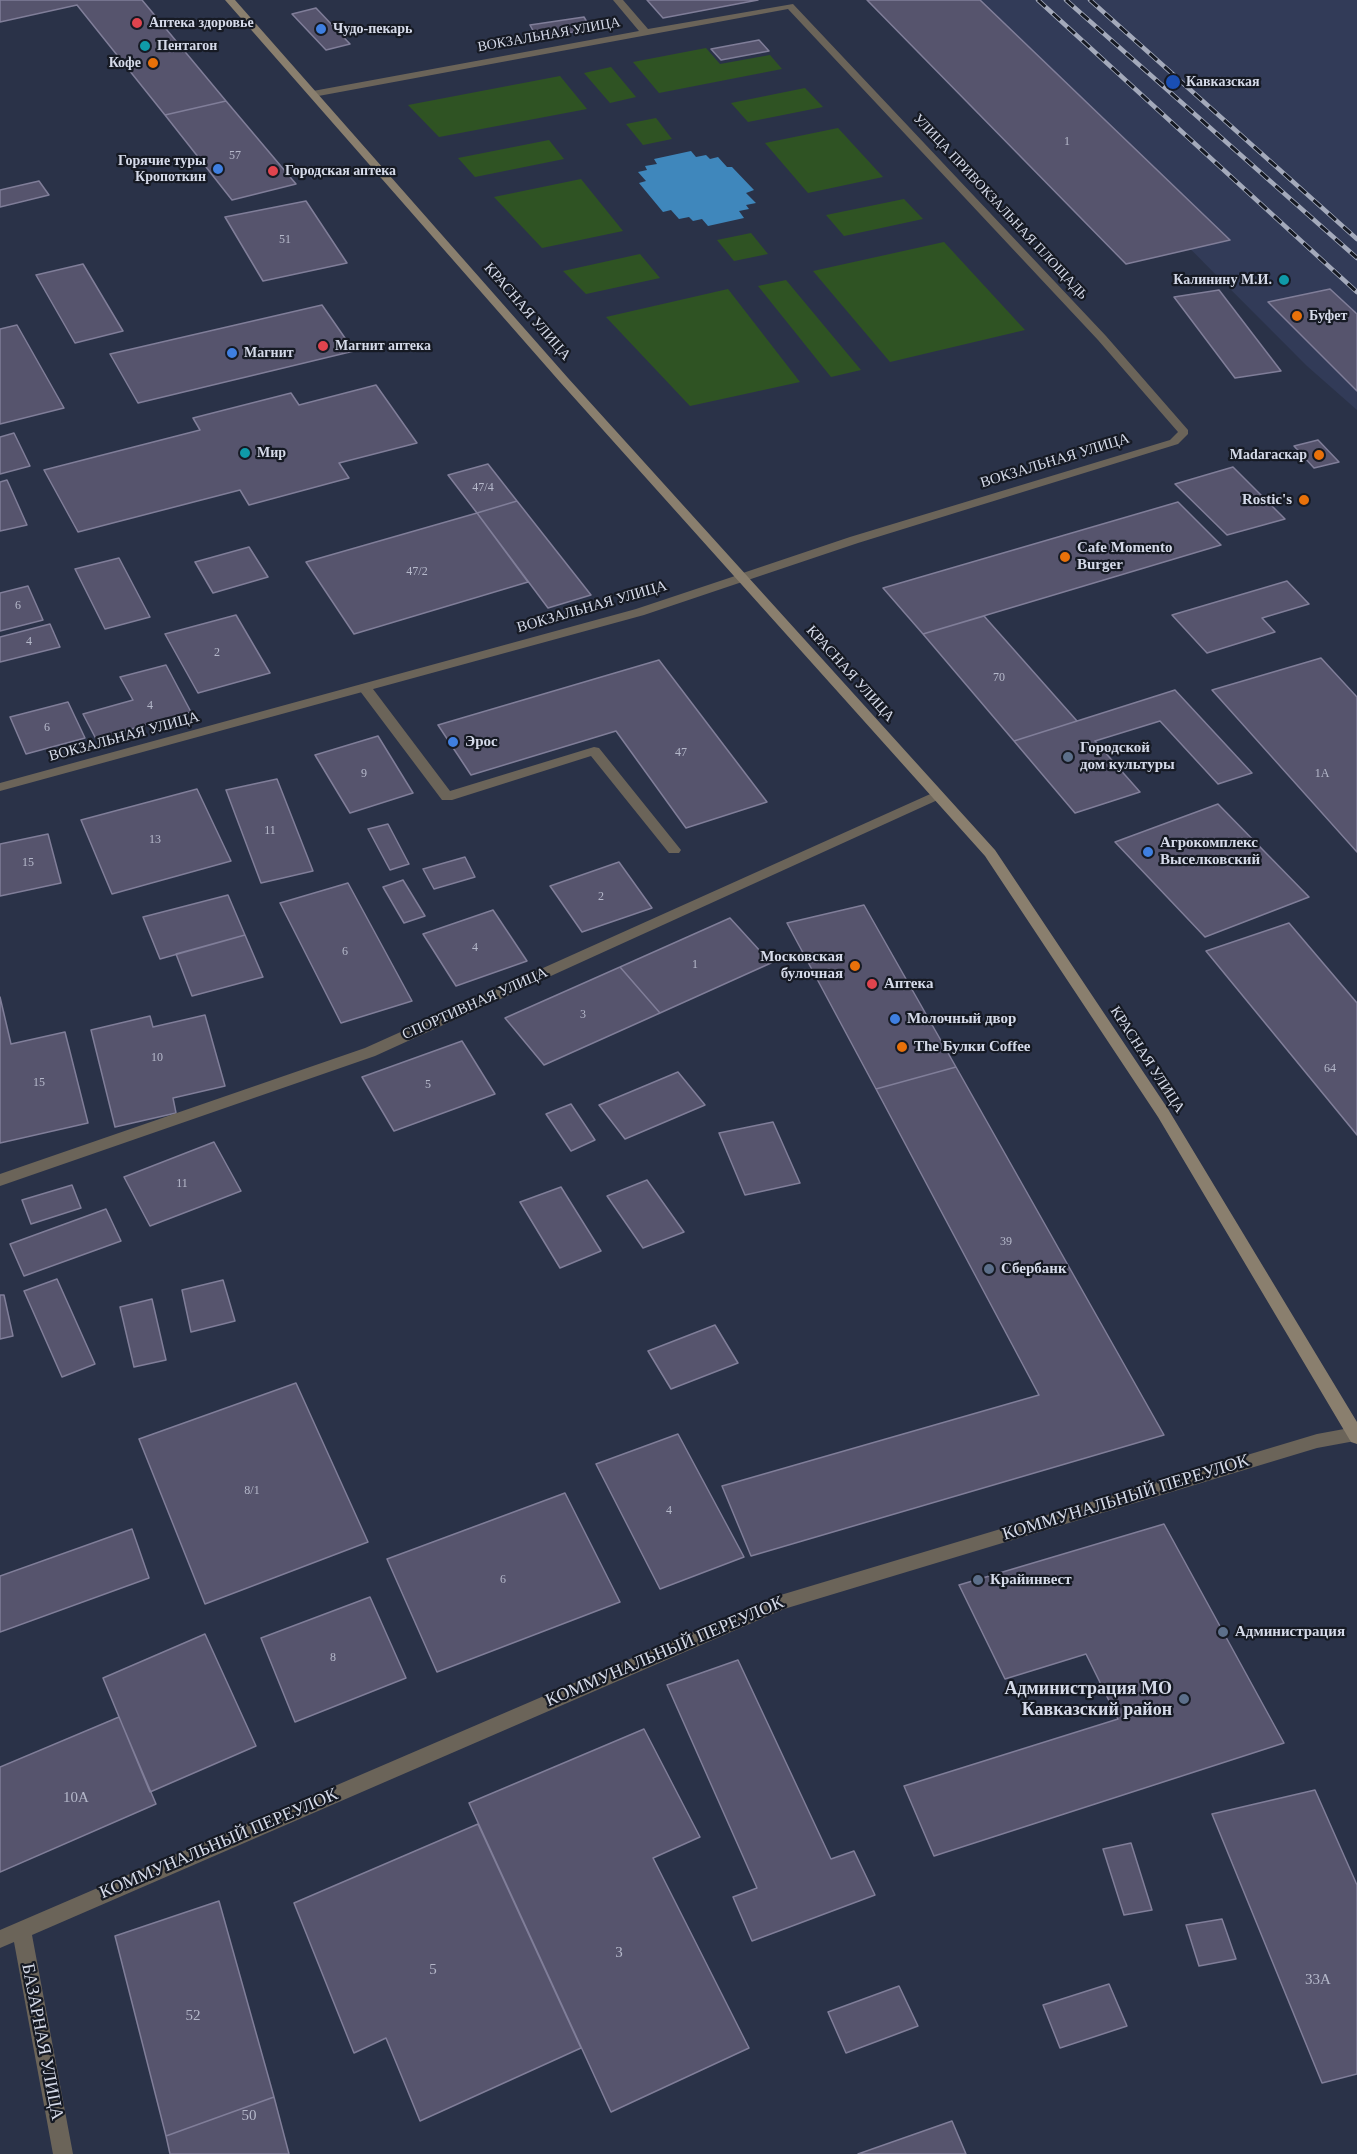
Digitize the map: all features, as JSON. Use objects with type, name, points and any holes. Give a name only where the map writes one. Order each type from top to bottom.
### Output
[{"type":"main road","name":"КРАСНАЯ УЛИЦА","points":[[230,0],[741,578],[990,853],[1163,1113],[1356,1436]]},
{"type":"street","points":[[618,0],[645,33]]},
{"type":"street","name":"ВОКЗАЛЬНАЯ УЛИЦА","points":[[313,94],[645,33],[792,3]]},
{"type":"street","name":"УЛИЦА ПРИВОКЗАЛЬНАЯ ПЛОЩАДЬ","points":[[792,3],[1102,338],[1184,432]]},
{"type":"street","name":"ВОКЗАЛЬНАЯ УЛИЦА","points":[[0,787],[640,612],[854,540],[1174,442],[1184,432]]},
{"type":"street","points":[[365,688],[447,797],[594,751],[674,850]]},
{"type":"street","name":"СПОРТИВНАЯ УЛИЦА","points":[[0,1180],[370,1052],[938,795]]},
{"type":"street","name":"КОММУНАЛЬНЫЙ ПЕРЕУЛОК","points":[[0,1939],[780,1602],[1317,1440],[1356,1436]]},
{"type":"street","name":"БАЗАРНАЯ УЛИЦА","points":[[21,1929],[63,2154]]},
{"type":"shaded area","points":[[942,0],[1357,0],[1357,410],[1307,366]]},
{"type":"green space","points":[[706,48],[720,64],[770,55],[782,69],[659,93],[633,62]]},
{"type":"green space","points":[[611,67],[636,97],[610,103],[584,73]]},
{"type":"green space","points":[[560,76],[587,109],[439,137],[408,105]]},
{"type":"green space","points":[[805,88],[823,107],[748,122],[731,103]]},
{"type":"green space","points":[[656,118],[672,139],[643,145],[626,124]]},
{"type":"green space","points":[[838,128],[883,177],[808,193],[765,143]]},
{"type":"green space","points":[[549,140],[564,159],[475,177],[458,158]]},
{"type":"green space","points":[[581,179],[623,231],[542,248],[494,197]]},
{"type":"green space","points":[[904,199],[923,219],[844,236],[826,215]]},
{"type":"green space","points":[[751,233],[768,254],[734,261],[717,240]]},
{"type":"green space","points":[[944,242],[1025,330],[890,362],[813,271]]},
{"type":"green space","points":[[640,254],[660,278],[586,294],[563,271]]},
{"type":"green space","points":[[786,280],[861,370],[831,377],[758,286]]},
{"type":"green space","points":[[728,289],[800,382],[690,406],[606,317]]},
{"type":"water","points":[[691,151],[696,157],[706,155],[710,159],[718,157],[727,167],[732,167],[754,190],[746,193],[756,203],[746,205],[749,209],[739,211],[744,218],[708,226],[702,219],[693,221],[689,217],[679,219],[671,210],[663,212],[639,183],[646,181],[638,172],[647,170],[645,166],[657,164],[654,159]]},
{"type":"building","name":"Пентагон","points":[[0,0],[142,0],[226,101],[165,115],[77,5],[0,22]]},
{"type":"building","points":[[647,0],[758,0],[663,18]]},
{"type":"building","points":[[867,0],[980,0],[1230,240],[1126,264]]},
{"type":"building","name":"Чудо-пекарь","points":[[316,8],[350,44],[326,50],[292,14]]},
{"type":"building","points":[[584,17],[591,29],[537,38],[530,25]]},
{"type":"building","points":[[759,40],[769,51],[721,60],[711,49]]},
{"type":"building","points":[[226,101],[296,184],[232,200],[165,115]]},
{"type":"building","points":[[39,181],[49,195],[0,207],[0,190]]},
{"type":"building","points":[[306,201],[347,263],[263,281],[225,217]]},
{"type":"building","points":[[83,264],[123,331],[75,343],[36,275]]},
{"type":"building","points":[[1330,289],[1357,314],[1357,391],[1268,302]]},
{"type":"building","points":[[1219,290],[1281,371],[1235,378],[1174,297]]},
{"type":"building","name":"Магнит","points":[[322,305],[354,351],[138,403],[110,354]]},
{"type":"building","points":[[17,325],[64,408],[0,424],[0,329]]},
{"type":"building","name":"Мир","points":[[376,385],[417,443],[339,463],[349,478],[249,505],[240,490],[78,532],[44,470],[200,430],[193,418],[291,393],[299,405]]},
{"type":"building","points":[[14,433],[30,466],[0,474],[0,437]]},
{"type":"building","points":[[1318,440],[1339,462],[1314,468],[1294,446]]},
{"type":"building","points":[[488,464],[517,501],[477,513],[448,475]]},
{"type":"building","points":[[1233,467],[1285,519],[1227,535],[1175,484]]},
{"type":"building","points":[[7,480],[27,525],[0,531],[0,482]]},
{"type":"building","points":[[517,501],[591,595],[548,608],[477,513]]},
{"type":"building","points":[[1178,502],[1221,545],[923,634],[883,588]]},
{"type":"building","points":[[477,513],[528,582],[354,634],[306,562]]},
{"type":"building","points":[[249,547],[268,577],[213,593],[195,562]]},
{"type":"building","points":[[119,558],[150,617],[105,629],[75,569]]},
{"type":"building","points":[[1287,581],[1309,604],[1262,618],[1275,632],[1207,653],[1172,615]]},
{"type":"building","points":[[28,586],[43,620],[0,631],[0,593]]},
{"type":"building","points":[[236,615],[270,673],[198,693],[165,634]]},
{"type":"building","points":[[984,616],[1077,721],[1014,741],[923,634]]},
{"type":"building","points":[[50,624],[60,647],[0,662],[0,637]]},
{"type":"building","points":[[1321,658],[1357,697],[1357,852],[1212,690]]},
{"type":"building","points":[[659,660],[767,802],[686,828],[616,731],[471,775],[438,725]]},
{"type":"building","points":[[166,665],[191,712],[96,739],[83,714],[133,700],[120,677]]},
{"type":"building","name":"Городской дом культуры","points":[[1175,690],[1252,773],[1218,784],[1160,721],[1095,741],[1140,792],[1075,813],[1014,741]]},
{"type":"building","points":[[68,702],[85,738],[26,754],[10,717]]},
{"type":"building","points":[[378,736],[413,793],[350,813],[315,755]]},
{"type":"building","points":[[277,779],[313,871],[261,883],[226,790]]},
{"type":"building","points":[[197,789],[231,861],[112,894],[81,820]]},
{"type":"building","points":[[1218,804],[1309,897],[1205,937],[1115,842]]},
{"type":"building","points":[[388,824],[409,864],[390,870],[368,829]]},
{"type":"building","points":[[48,834],[61,883],[0,896],[0,844]]},
{"type":"building","points":[[465,857],[475,877],[434,889],[423,869]]},
{"type":"building","points":[[619,862],[652,908],[582,932],[550,886]]},
{"type":"building","points":[[403,880],[425,916],[404,923],[383,887]]},
{"type":"building","points":[[348,883],[412,1001],[341,1023],[280,903]]},
{"type":"building","points":[[228,895],[245,935],[160,959],[143,917]]},
{"type":"building","points":[[864,905],[956,1067],[876,1089],[787,923]]},
{"type":"building","points":[[493,910],[527,961],[456,986],[423,934]]},
{"type":"building","points":[[730,918],[771,963],[660,1013],[620,967]]},
{"type":"building","points":[[1289,923],[1357,1003],[1357,1135],[1206,951]]},
{"type":"building","points":[[245,935],[263,977],[192,996],[176,954]]},
{"type":"building","points":[[620,967],[660,1013],[544,1065],[505,1018]]},
{"type":"building","points":[[0,997],[11,1044],[65,1032],[88,1123],[0,1143]]},
{"type":"building","points":[[205,1015],[225,1086],[173,1098],[176,1113],[115,1127],[91,1030],[150,1016],[153,1027]]},
{"type":"building","points":[[462,1041],[495,1094],[394,1131],[362,1077]]},
{"type":"building","points":[[956,1067],[1164,1435],[751,1556],[722,1486],[1039,1395],[876,1089]]},
{"type":"building","points":[[678,1072],[705,1105],[625,1139],[599,1105]]},
{"type":"building","points":[[571,1104],[595,1140],[571,1151],[546,1114]]},
{"type":"building","points":[[773,1122],[800,1183],[745,1195],[719,1133]]},
{"type":"building","points":[[214,1142],[241,1191],[150,1226],[124,1177]]},
{"type":"building","points":[[647,1180],[684,1232],[643,1248],[607,1196]]},
{"type":"building","points":[[72,1185],[81,1208],[31,1224],[22,1200]]},
{"type":"building","points":[[561,1187],[601,1251],[560,1268],[520,1202]]},
{"type":"building","points":[[106,1209],[121,1241],[24,1276],[10,1244]]},
{"type":"building","points":[[57,1279],[95,1364],[62,1377],[24,1291]]},
{"type":"building","points":[[223,1280],[235,1321],[191,1332],[182,1290]]},
{"type":"building","points":[[0,1295],[4,1295],[13,1336],[0,1339]]},
{"type":"building","points":[[152,1299],[166,1360],[134,1367],[120,1307]]},
{"type":"building","points":[[715,1325],[738,1363],[671,1389],[648,1351]]},
{"type":"building","points":[[296,1383],[368,1542],[205,1604],[139,1439]]},
{"type":"building","points":[[678,1434],[744,1557],[660,1589],[596,1464]]},
{"type":"building","points":[[565,1493],[620,1602],[437,1672],[387,1559]]},
{"type":"building","name":"Администрация МО Кавказский район","points":[[1164,1524],[1284,1743],[934,1856],[904,1786],[1118,1719],[1086,1654],[1005,1679],[959,1585]]},
{"type":"building","points":[[132,1529],[149,1578],[0,1632],[0,1576]]},
{"type":"building","points":[[370,1597],[406,1678],[295,1722],[261,1638]]},
{"type":"building","points":[[205,1634],[256,1746],[150,1792],[103,1678]]},
{"type":"building","points":[[738,1660],[831,1859],[854,1851],[875,1895],[752,1941],[733,1897],[757,1888],[667,1685]]},
{"type":"building","points":[[119,1717],[156,1804],[0,1872],[0,1767]]},
{"type":"building","points":[[644,1729],[700,1837],[653,1858],[749,2048],[611,2112],[469,1803]]},
{"type":"building","points":[[1315,1790],[1357,1885],[1357,2074],[1322,2083],[1212,1814]]},
{"type":"building","points":[[478,1824],[581,2048],[420,2121],[386,2038],[354,2053],[294,1903]]},
{"type":"building","points":[[1131,1843],[1152,1910],[1124,1915],[1103,1849]]},
{"type":"building","points":[[219,1901],[274,2097],[166,2136],[115,1936]]},
{"type":"building","points":[[1222,1919],[1236,1959],[1199,1966],[1186,1925]]},
{"type":"building","points":[[1109,1984],[1127,2026],[1060,2048],[1043,2005]]},
{"type":"building","points":[[899,1986],[918,2026],[846,2053],[828,2012]]},
{"type":"building","points":[[274,2097],[289,2154],[170,2154],[166,2136]]},
{"type":"building","points":[[952,2121],[966,2154],[858,2154]]},
{"type":"railway","points":[[1038,0],[1357,292]]},
{"type":"railway","points":[[1066,0],[1357,258]]},
{"type":"railway","points":[[1090,0],[1357,239]]},
{"type":"place","name":"Аптека здоровье","points":[[137,23]]},
{"type":"place","name":"Чудо-пекарь","points":[[321,29]]},
{"type":"place","name":"Пентагон","points":[[145,46]]},
{"type":"place","name":"Кофе","points":[[153,63]]},
{"type":"place","name":"Кавказская","points":[[1173,82]]},
{"type":"place","name":"Горячие туры Кропоткин","points":[[218,169]]},
{"type":"place","name":"Городская аптека","points":[[273,171]]},
{"type":"place","name":"Калинину М.И.","points":[[1284,280]]},
{"type":"place","name":"Буфет","points":[[1297,316]]},
{"type":"place","name":"Магнит аптека","points":[[323,346]]},
{"type":"place","name":"Магнит","points":[[232,353]]},
{"type":"place","name":"Мир","points":[[245,453]]},
{"type":"place","name":"Madaгаскар","points":[[1319,455]]},
{"type":"place","name":"Rostic's","points":[[1304,500]]},
{"type":"place","name":"Cafe Momento Burger","points":[[1065,557]]},
{"type":"place","name":"Эрос","points":[[453,742]]},
{"type":"place","name":"Городской дом культуры","points":[[1068,757]]},
{"type":"place","name":"Агрокомплекс Выселковский","points":[[1148,852]]},
{"type":"place","name":"Московская булочная","points":[[855,966]]},
{"type":"place","name":"Аптека","points":[[872,984]]},
{"type":"place","name":"Молочный двор","points":[[895,1019]]},
{"type":"place","name":"The Булки Coffee","points":[[902,1047]]},
{"type":"place","name":"Сбербанк","points":[[989,1269]]},
{"type":"place","name":"Крайинвест","points":[[978,1580]]},
{"type":"place","name":"Администрация","points":[[1223,1632]]},
{"type":"place","name":"Администрация МО Кавказский район","points":[[1184,1699]]}]
